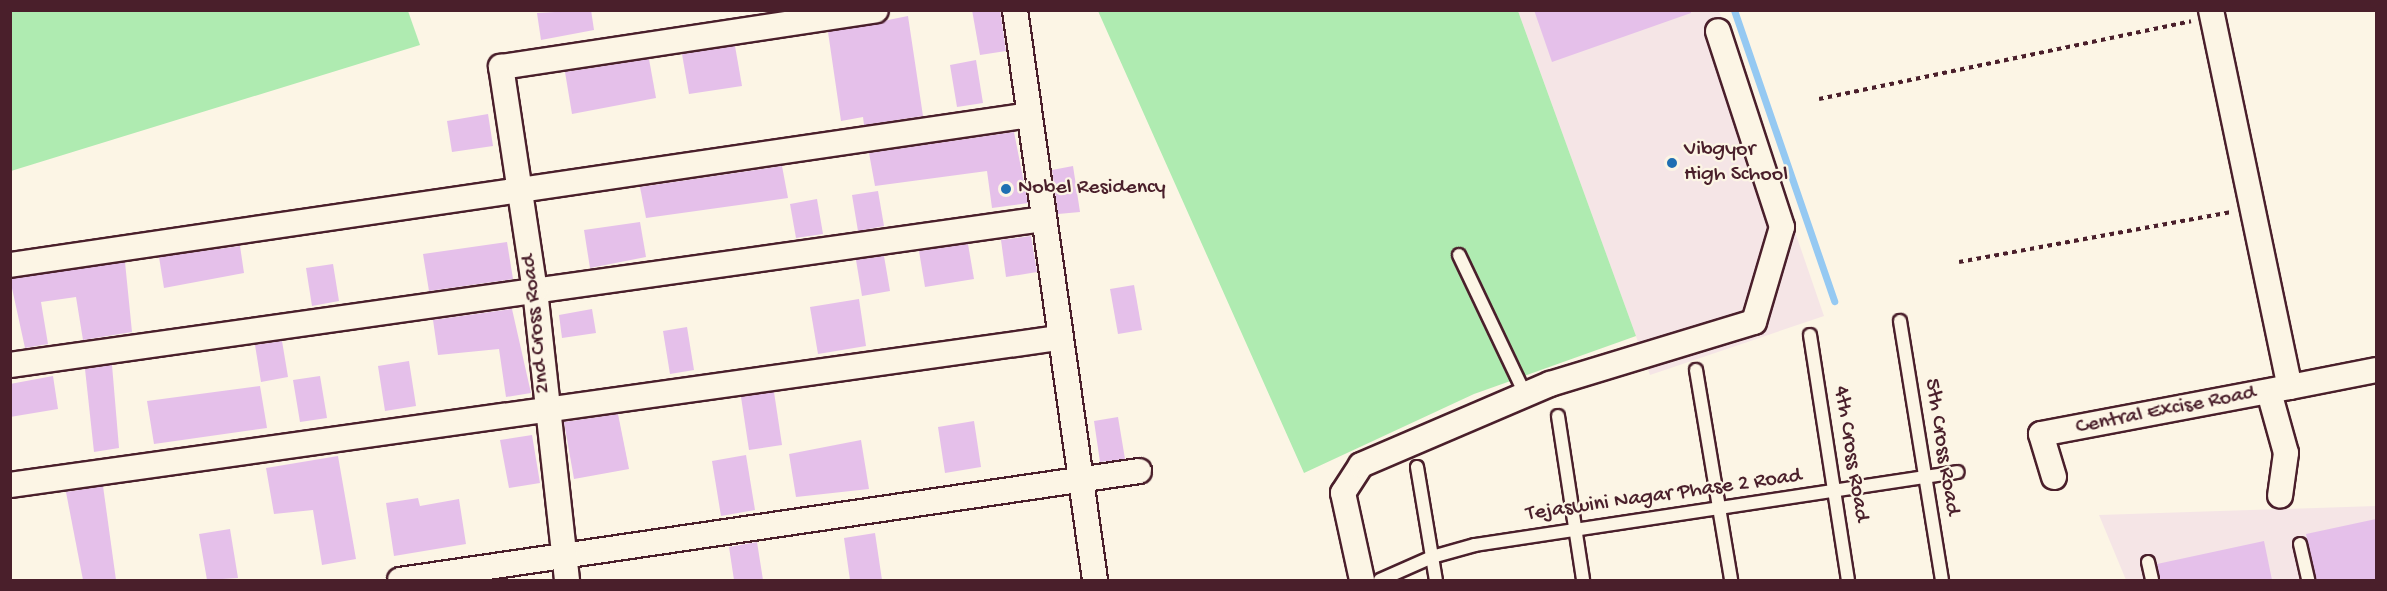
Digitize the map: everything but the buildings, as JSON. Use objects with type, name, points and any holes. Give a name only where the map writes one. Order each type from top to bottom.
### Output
[{"type":"street","name":"2nd Cross Road","points":[[567,580],[546,408],[535,291],[501,67],[876,10]]},
{"type":"street","points":[[1015,10],[1059,338],[1095,580]]},
{"type":"street","points":[[2211,14],[2249,208],[2279,389],[2286,453],[2280,496]]},
{"type":"street","points":[[1362,580],[1344,493],[1351,476],[1361,465],[1525,394],[1615,361],[1754,322],[1782,227],[1718,31]]},
{"type":"street","points":[[10,265],[519,188],[1029,116]]},
{"type":"street","points":[[10,365],[1043,219]]},
{"type":"street","points":[[10,485],[546,408],[1059,338]]},
{"type":"street","name":"Central Excise Road","points":[[2054,477],[2041,434],[2376,370]]},
{"type":"street","points":[[400,580],[1139,471]]},
{"type":"lane","points":[[1459,255],[1525,394]]},
{"type":"lane","name":"5th Cross Road","points":[[1900,321],[1942,580]]},
{"type":"lane","name":"4th Cross Road","points":[[1810,335],[1848,580]]},
{"type":"lane","points":[[1696,370],[1731,580]]},
{"type":"lane","points":[[1558,416],[1573,528],[1583,580]]},
{"type":"lane","points":[[1417,467],[1436,580]]},
{"type":"lane","name":"Tejaswini Nagar Phase 2 Road","points":[[1380,580],[1432,557],[1573,528],[1721,511],[1959,472]]},
{"type":"lane","points":[[2300,544],[2308,580]]},
{"type":"lane","points":[[2148,562],[2152,580]]},
{"type":"path","points":[[1820,99],[2211,14]]},
{"type":"path","points":[[1959,262],[2249,208]]},
{"type":"shaded area","name":"Vibgyor High School","points":[[1518,11],[1719,11],[1824,316],[1650,375]]},
{"type":"shaded area","points":[[2376,506],[2376,580],[2126,580],[2099,515]]},
{"type":"green space","points":[[11,10],[408,11],[420,45],[11,171]]},
{"type":"green space","points":[[1098,11],[1518,11],[1636,336],[1474,394],[1304,473]]},
{"type":"waterway","points":[[1734,10],[1834,301]]},
{"type":"place","name":"Vibgyor High School","points":[[1672,163]]},
{"type":"place","name":"Nobel Residency","points":[[1006,189]]}]
